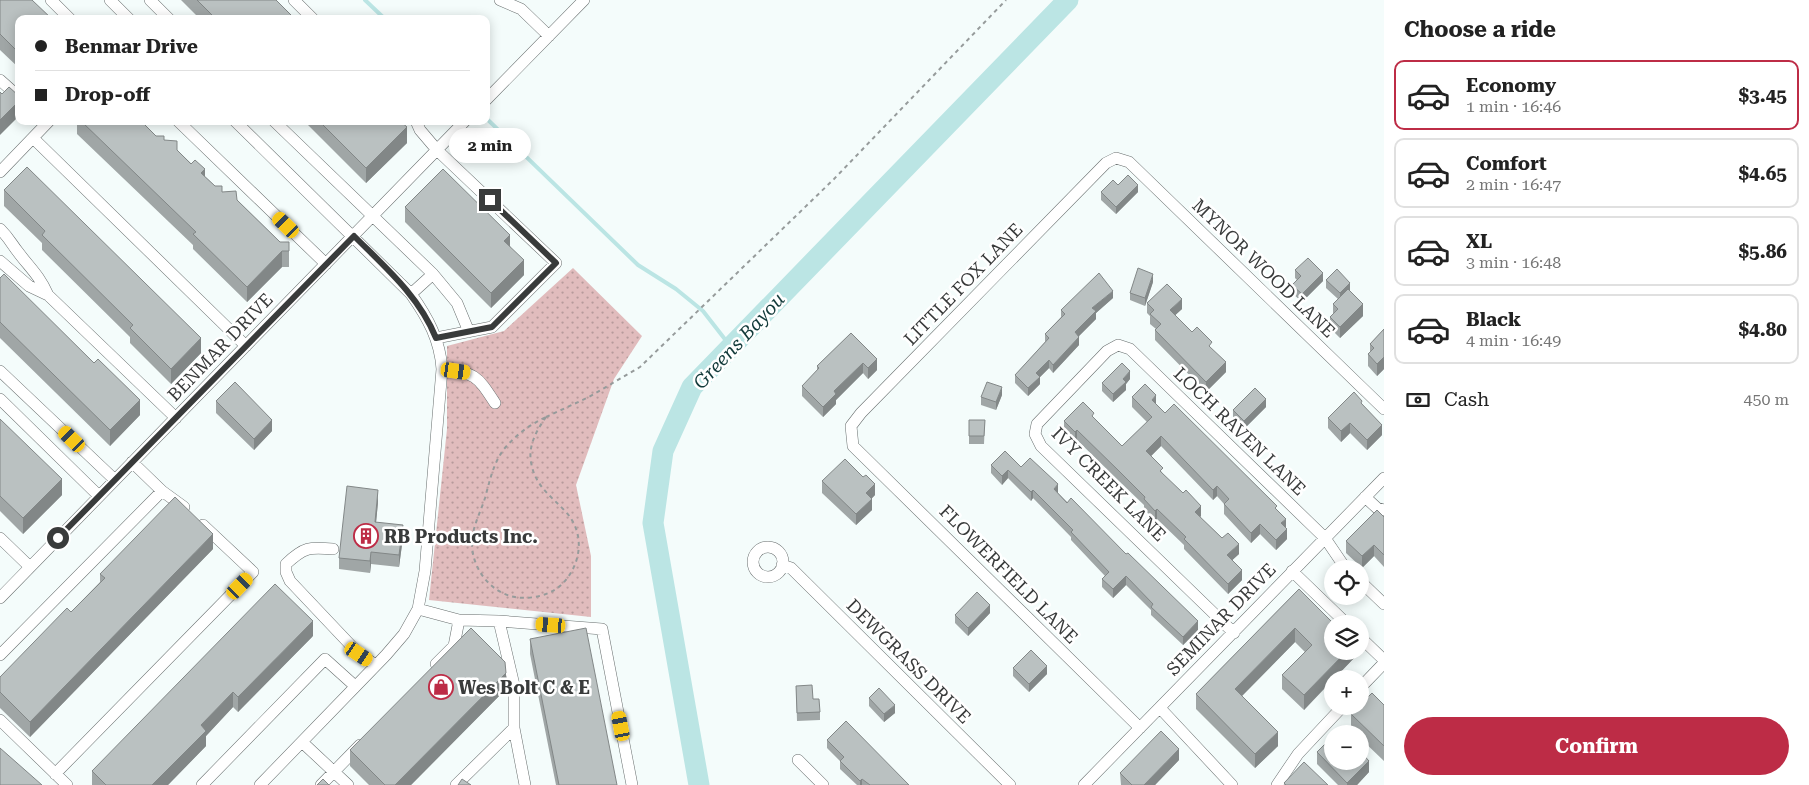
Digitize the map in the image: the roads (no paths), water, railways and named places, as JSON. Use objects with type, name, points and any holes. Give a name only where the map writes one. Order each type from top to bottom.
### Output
[{"type":"street","points":[[51,0],[66,15]]},
{"type":"street","points":[[110,0],[125,15]]},
{"type":"street","points":[[150,0],[165,15]]},
{"type":"street","points":[[294,0],[309,15]]},
{"type":"street","points":[[500,0],[522,9],[549,36]]},
{"type":"street","points":[[490,96],[584,0]]},
{"type":"street","points":[[0,80],[15,93]]},
{"type":"street","points":[[0,172],[44,125]]},
{"type":"street","points":[[182,125],[326,264]]},
{"type":"street","points":[[240,125],[411,294],[431,326],[436,338],[442,369],[425,571],[418,610],[404,634],[260,785]]},
{"type":"street","points":[[278,125],[371,217],[433,274],[458,303],[469,332]]},
{"type":"street","points":[[418,125],[437,150],[556,263],[492,327],[436,338]]},
{"type":"street","name":"BENMAR DRIVE","points":[[0,598],[461,125]]},
{"type":"street","points":[[33,138],[246,346]]},
{"type":"street","name":"MYNOR WOOD LANE","points":[[1116,158],[1129,162],[1384,409]]},
{"type":"street","name":"LITTLE FOX LANE","points":[[853,446],[851,426],[861,413],[1106,163],[1116,158]]},
{"type":"street","points":[[0,229],[12,241],[16,250],[39,276],[48,295]]},
{"type":"street","points":[[0,261],[29,286],[48,295],[176,418]]},
{"type":"street","points":[[411,294],[433,274]]},
{"type":"street","name":"IVY CREEK LANE","points":[[1130,349],[1118,345],[1107,351],[1037,424],[1035,434],[1041,446],[1234,633]]},
{"type":"street","name":"LOCH RAVEN LANE","points":[[1130,349],[1325,538],[1340,560]]},
{"type":"street","points":[[442,369],[471,373],[480,381],[495,403]]},
{"type":"street","points":[[0,370],[114,480]]},
{"type":"street","points":[[0,399],[100,496]]},
{"type":"street","name":"FLOWERFIELD LANE","points":[[853,446],[1140,728]]},
{"type":"street","points":[[55,774],[253,572],[179,502],[162,491],[132,462]]},
{"type":"street","name":"SEMINAR DRIVE","points":[[1084,785],[1384,478]]},
{"type":"street","points":[[0,655],[162,491]]},
{"type":"street","points":[[1365,497],[1377,508],[1384,510]]},
{"type":"street","points":[[0,538],[30,567]]},
{"type":"street","points":[[333,549],[310,547],[298,553],[286,564],[286,572],[290,581],[359,654],[376,665]]},
{"type":"street","name":"DEWGRASS DRIVE","points":[[782,565],[791,568],[1010,785]]},
{"type":"street","points":[[1292,571],[1338,615]]},
{"type":"street","points":[[1369,590],[1384,604]]},
{"type":"street","points":[[418,610],[459,620],[499,621],[602,629],[632,785]]},
{"type":"street","points":[[427,674],[454,646],[459,620]]},
{"type":"street","points":[[499,621],[514,685],[514,728],[525,785]]},
{"type":"street","points":[[1369,646],[1384,662],[1369,678]]},
{"type":"street","points":[[202,785],[325,659],[355,686]]},
{"type":"street","points":[[1160,708],[1232,785]]},
{"type":"street","points":[[1277,785],[1298,754],[1335,715]]},
{"type":"street","points":[[0,720],[67,785]]},
{"type":"street","points":[[456,785],[514,728]]},
{"type":"street","points":[[321,785],[368,736]]},
{"type":"street","points":[[302,742],[348,785]]},
{"type":"street","points":[[798,760],[823,785]]},
{"type":"waterway","points":[[365,0],[381,15]]},
{"type":"waterway","name":"Greens Bayou","points":[[699,785],[653,523],[663,451],[692,387],[1068,0]]},
{"type":"waterway","points":[[490,122],[638,265],[676,289],[703,311],[731,347]]},
{"type":"place","name":"RB Products Inc.","points":[[366,536]]},
{"type":"place","name":"Wes Bolt C & E","points":[[441,687]]}]
